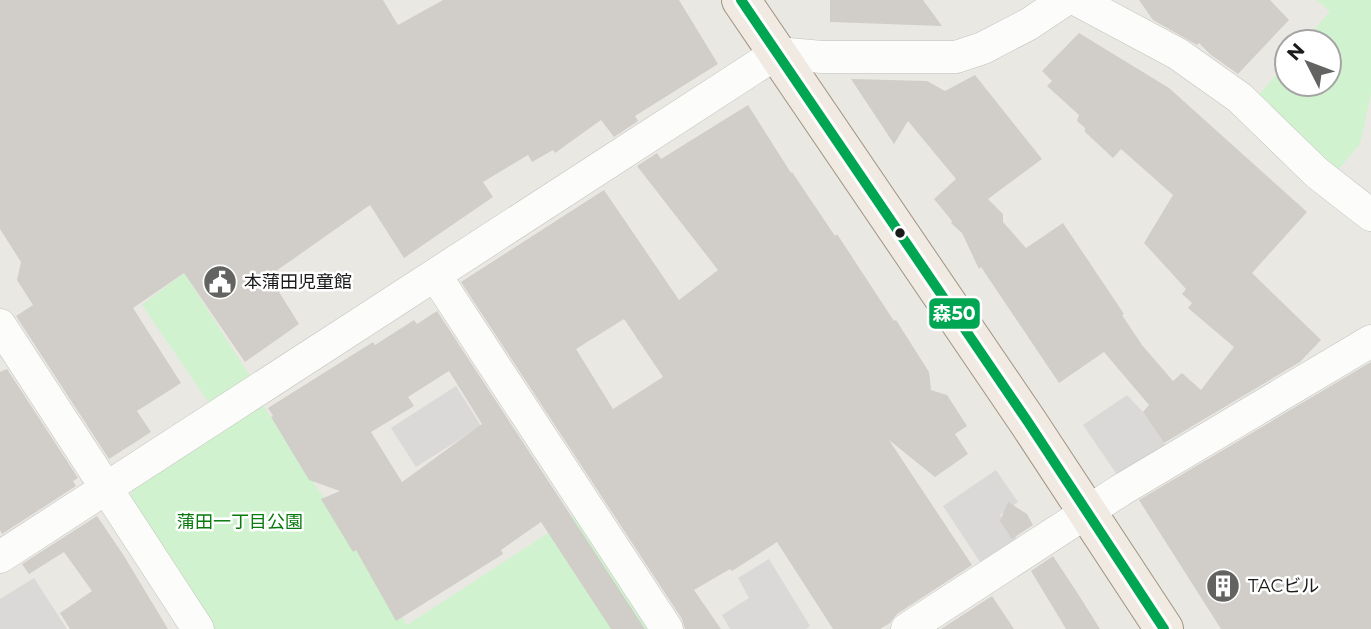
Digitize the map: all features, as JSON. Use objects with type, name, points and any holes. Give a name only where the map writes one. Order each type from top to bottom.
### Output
[{"type":"main road","points":[[741,0],[1164,629]]},
{"type":"street","points":[[0,557],[777,53],[822,57],[956,57],[984,48],[1029,24],[1065,0]]},
{"type":"street","points":[[1077,0],[1178,54],[1240,98],[1317,173],[1371,215]]},
{"type":"street","points":[[435,275],[667,629]]},
{"type":"street","points":[[0,325],[198,629]]},
{"type":"street","points":[[907,629],[1087,512],[1371,341]]},
{"type":"green space","points":[[1316,0],[1371,0],[1371,94],[1360,144],[1337,171],[1252,103],[1273,78],[1273,98],[1343,98],[1343,28],[1316,28],[1330,11]]},
{"type":"green space","points":[[184,273],[250,376],[209,403],[142,305]]},
{"type":"green space","name":"蒲田一丁目公園","points":[[261,402],[407,625],[587,508],[667,629],[211,629],[129,503],[133,488]]},
{"type":"shaded area","points":[[456,386],[481,426],[416,467],[391,428]]},
{"type":"shaded area","points":[[1127,395],[1143,412],[1167,448],[1120,479],[1083,425]]},
{"type":"shaded area","points":[[996,470],[1018,502],[1000,515],[1020,543],[984,568],[943,506]]},
{"type":"shaded area","points":[[769,559],[810,626],[806,629],[730,629],[722,615],[749,598],[738,578]]},
{"type":"shaded area","points":[[34,578],[67,629],[0,629],[0,599]]},
{"type":"building","points":[[0,0],[383,0],[398,25],[443,0],[679,0],[718,64],[635,116],[638,121],[614,137],[601,120],[555,153],[553,150],[532,162],[528,155],[483,182],[493,197],[404,258],[370,205],[269,276],[299,324],[245,362],[184,273],[133,308],[181,383],[137,411],[151,432],[109,459],[16,316],[33,305],[17,280],[21,262],[0,229]]},
{"type":"building","points":[[830,0],[923,0],[942,26],[830,22]]},
{"type":"building","points":[[1139,0],[1270,0],[1289,20],[1281,28],[1273,28],[1273,37],[1238,74],[1199,43],[1197,45],[1153,20]]},
{"type":"building","points":[[1079,33],[1169,88],[1307,212],[1252,273],[1321,340],[1300,362],[1164,443],[1143,412],[1149,405],[1104,352],[1059,383],[981,267],[979,269],[962,233],[951,223],[934,199],[956,179],[908,121],[894,144],[851,79],[927,81],[945,91],[975,75],[1042,159],[988,199],[1003,214],[1003,222],[1026,248],[1063,223],[1142,345],[1173,381],[1182,373],[1201,390],[1234,347],[1188,308],[1192,303],[1182,294],[1186,289],[1144,243],[1173,195],[1121,149],[1113,158],[1085,132],[1085,128],[1077,121],[1079,115],[1047,86],[1052,81],[1042,71]]},
{"type":"building","points":[[748,105],[791,173],[835,236],[837,234],[894,321],[896,320],[929,372],[931,390],[947,395],[967,426],[955,434],[968,454],[935,477],[889,440],[972,565],[897,614],[890,623],[880,629],[833,629],[777,542],[732,571],[730,569],[694,590],[721,629],[685,629],[682,619],[461,282],[604,190],[679,300],[718,270],[637,166],[657,153],[661,159]],"holes":[[[624,319],[663,377],[613,409],[576,349]]]},
{"type":"building","points":[[437,311],[645,629],[611,629],[541,522],[501,550],[503,554],[396,621],[356,550],[353,552],[321,499],[340,491],[309,480],[268,408],[373,342],[375,345],[414,320],[417,324]],"holes":[[[449,371],[482,424],[402,482],[371,432],[414,406],[408,397]]]},
{"type":"building","points":[[1371,362],[1371,629],[1221,629],[1139,500]]},
{"type":"building","points":[[7,369],[78,478],[73,481],[76,486],[2,534],[0,372]]},
{"type":"building","points":[[1008,502],[1027,514],[1033,525],[1012,539],[1000,521]]},
{"type":"building","points":[[97,516],[168,629],[70,629],[60,613],[92,591],[64,552],[29,574],[22,564]]},
{"type":"building","points":[[1053,556],[1100,629],[1066,629],[1031,571]]},
{"type":"building","points":[[992,596],[1014,629],[941,629]]},
{"type":"transit line","name":"森50","points":[[741,0],[1028,422],[1164,629]]},
{"type":"place","name":"本蒲田児童館","points":[[220,282]]},
{"type":"place","name":"TACビル","points":[[1223,586]]}]
